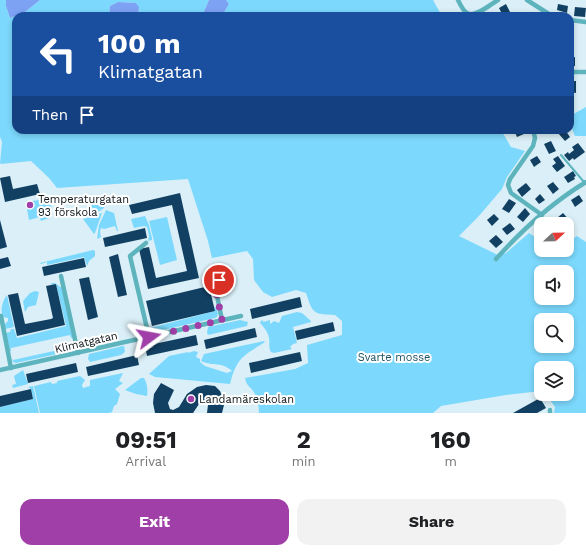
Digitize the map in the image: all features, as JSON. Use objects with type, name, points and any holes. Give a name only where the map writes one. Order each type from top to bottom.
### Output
[{"type":"street","points":[[458,0],[466,12]]},
{"type":"street","points":[[479,12],[498,0]]},
{"type":"street","points":[[528,0],[546,12]]},
{"type":"street","points":[[574,20],[586,22]]},
{"type":"street","points":[[574,72],[586,72]]},
{"type":"street","points":[[535,134],[535,141],[510,178],[508,185],[511,193],[542,215]]},
{"type":"street","points":[[496,259],[542,215],[586,183]]},
{"type":"street","points":[[146,243],[130,256],[145,308],[145,322],[149,337]]},
{"type":"street","points":[[61,276],[78,353]]},
{"type":"street","points":[[219,280],[213,291],[222,320]]},
{"type":"street","points":[[1,316],[11,368]]},
{"type":"street","name":"Klimatgatan","points":[[0,370],[241,316]]},
{"type":"lane","points":[[561,155],[586,183]]},
{"type":"lane","points":[[145,322],[151,320]]},
{"type":"green space","name":"Svarte mosse","points":[[0,0],[6,0],[6,6],[10,18],[12,17],[12,134],[503,134],[511,147],[525,151],[507,177],[502,189],[459,236],[498,255],[506,253],[529,233],[534,236],[534,257],[574,257],[574,238],[577,236],[586,242],[586,413],[554,413],[555,407],[551,401],[574,401],[574,361],[534,361],[534,392],[441,406],[433,413],[259,413],[258,403],[254,391],[247,384],[245,378],[295,369],[308,363],[307,345],[342,335],[342,321],[335,315],[315,312],[310,305],[306,293],[296,290],[272,297],[263,292],[254,280],[253,259],[247,251],[212,258],[188,179],[57,188],[31,161],[0,163],[2,142],[0,137]]},
{"type":"green space","points":[[40,0],[209,0],[204,12],[138,12],[139,8],[136,3],[118,2],[110,6],[109,12],[25,12]]},
{"type":"green space","points":[[226,0],[433,0],[440,12],[224,12],[229,4]]},
{"type":"green space","points":[[586,107],[586,136],[575,136],[574,114]]},
{"type":"green space","points":[[93,195],[92,199],[99,205],[101,205],[101,201],[106,199],[104,208],[97,213],[82,217],[80,208],[83,215],[92,214],[88,196]]},
{"type":"green space","points":[[46,199],[50,202],[51,212],[48,214],[46,209],[40,217],[29,220],[27,209],[29,208],[28,206],[32,205],[32,201]]},
{"type":"green space","points":[[106,210],[114,213],[118,231],[115,226],[104,229],[101,228],[101,237],[97,239],[99,225]]},
{"type":"green space","points":[[102,213],[95,233],[94,234],[83,219]]},
{"type":"green space","points":[[48,214],[49,218],[41,221],[40,218],[43,215]]},
{"type":"green space","points":[[145,216],[152,238],[152,240],[148,241],[149,236],[147,227],[144,226],[134,228],[131,219]]},
{"type":"green space","points":[[167,217],[177,260],[160,265],[149,221]]},
{"type":"green space","points":[[93,250],[95,251],[95,256],[89,261],[87,266],[84,257],[47,265],[47,262],[40,263]]},
{"type":"green space","points":[[51,283],[55,283],[62,288],[73,337],[71,338],[70,335],[11,348],[10,351],[6,333],[10,332],[11,329],[14,329],[17,338],[66,326],[56,284],[52,285]]},
{"type":"green space","points":[[35,291],[39,292],[36,305],[28,307],[25,312],[23,301],[30,293]]},
{"type":"green space","points":[[7,295],[14,327],[5,329],[4,325],[8,321],[8,318],[3,317],[2,309]]},
{"type":"green space","points":[[214,307],[218,313],[217,317],[215,318],[155,332],[151,331],[150,328],[215,311]]},
{"type":"green space","points":[[297,312],[302,313],[311,322],[293,327],[297,343],[290,347],[292,349],[274,353],[271,352],[268,336],[266,330],[260,323],[261,321],[263,320],[263,322],[270,320],[270,324],[274,321],[279,323],[282,316]]},
{"type":"green space","points":[[240,320],[248,322],[247,326],[208,335],[207,333],[208,327]]},
{"type":"green space","points":[[265,342],[246,354],[238,363],[230,384],[155,377],[149,374],[169,356],[194,351],[198,352],[196,357],[200,359],[200,362],[205,366],[227,373],[232,371],[221,365],[201,361],[204,354]]},
{"type":"green space","points":[[72,343],[74,343],[75,347],[74,350],[71,351],[16,363],[13,362],[12,357],[13,360],[72,347]]},
{"type":"green space","points":[[124,346],[125,352],[121,355],[90,362],[88,359],[89,354]]},
{"type":"green space","points":[[23,370],[28,384],[13,388],[12,385],[16,384],[14,376]]},
{"type":"green space","points":[[123,373],[119,381],[123,383],[115,389],[120,394],[117,404],[114,406],[112,412],[40,413],[34,386],[51,382],[52,384],[57,383],[57,381],[80,376],[85,380],[82,385],[83,388],[90,386],[90,380]]},
{"type":"green space","points":[[141,378],[144,378],[146,382],[147,396],[125,390]]},
{"type":"green space","points":[[33,386],[39,413],[0,413],[0,407],[33,399],[31,389],[28,387]]},
{"type":"shaded area","points":[[6,0],[40,0],[25,12],[12,12],[12,17],[10,18],[6,6]]},
{"type":"shaded area","points":[[209,0],[226,0],[229,4],[224,12],[204,12]]},
{"type":"shaded area","points":[[118,2],[136,3],[139,7],[138,12],[109,12],[110,6]]},
{"type":"building","points":[[506,4],[510,12],[501,12],[499,8]]},
{"type":"building","points":[[558,4],[568,6],[567,12],[557,10]]},
{"type":"building","points":[[575,7],[586,8],[585,17],[574,16]]},
{"type":"building","points":[[574,81],[576,81],[576,93],[574,93]]},
{"type":"building","points":[[516,134],[524,134],[517,137]]},
{"type":"building","points":[[559,134],[568,134],[570,137],[565,141]]},
{"type":"building","points":[[551,141],[556,151],[549,154],[544,144]]},
{"type":"building","points":[[578,143],[585,152],[574,160],[573,158],[569,161],[564,155],[568,152],[569,154],[574,150],[572,147]]},
{"type":"building","points":[[537,156],[541,162],[534,167],[530,160]]},
{"type":"building","points":[[558,156],[565,166],[557,172],[552,166],[556,163],[553,159]]},
{"type":"building","points":[[573,171],[576,176],[574,177],[575,179],[568,183],[564,177]]},
{"type":"building","points":[[10,176],[13,189],[37,184],[40,194],[5,202],[0,178]]},
{"type":"building","points":[[553,182],[559,189],[553,194],[547,186]]},
{"type":"building","points":[[526,183],[531,189],[522,197],[517,190]]},
{"type":"building","points":[[180,193],[199,278],[148,289],[139,249],[149,247],[156,278],[187,271],[172,205],[132,214],[129,205]]},
{"type":"building","points":[[540,194],[545,200],[539,204],[535,199]]},
{"type":"building","points":[[579,195],[583,201],[575,207],[571,200]]},
{"type":"building","points":[[509,199],[516,203],[509,213],[502,209]]},
{"type":"building","points":[[525,208],[530,214],[523,222],[517,217]]},
{"type":"building","points":[[563,213],[566,217],[558,217]]},
{"type":"building","points":[[494,214],[499,219],[492,226],[487,220]]},
{"type":"building","points":[[0,220],[7,247],[0,249]]},
{"type":"building","points":[[510,223],[515,229],[507,235],[502,229]]},
{"type":"building","points":[[145,228],[147,238],[105,247],[103,238]]},
{"type":"building","points":[[496,235],[503,242],[496,248],[489,241]]},
{"type":"building","points":[[118,254],[127,295],[118,297],[109,257]]},
{"type":"building","points":[[8,257],[11,266],[0,269],[0,259]]},
{"type":"building","points":[[84,258],[86,267],[44,276],[42,267]]},
{"type":"building","points":[[89,277],[98,317],[88,320],[79,279]]},
{"type":"building","points":[[56,284],[65,325],[17,336],[8,295],[18,293],[25,324],[51,319],[53,318],[46,286]]},
{"type":"building","points":[[209,286],[215,311],[152,326],[146,301]]},
{"type":"building","points":[[300,297],[302,307],[252,319],[250,309]]},
{"type":"building","points":[[333,322],[335,331],[297,340],[295,331]]},
{"type":"building","points":[[255,328],[257,337],[206,349],[204,340]]},
{"type":"building","points":[[196,335],[198,345],[147,356],[145,346]]},
{"type":"building","points":[[300,352],[302,361],[251,373],[249,363]]},
{"type":"building","points":[[137,355],[139,365],[88,376],[86,367]]},
{"type":"building","points":[[76,363],[78,372],[28,383],[26,374]]},
{"type":"building","points":[[161,383],[174,390],[168,403],[170,409],[173,410],[179,407],[187,394],[197,387],[206,385],[215,386],[220,391],[222,396],[224,405],[222,413],[207,413],[208,405],[205,401],[199,404],[193,413],[155,413],[153,403],[154,394]]},
{"type":"building","points":[[31,389],[33,399],[0,407],[0,396]]},
{"type":"building","points":[[535,401],[542,401],[546,408],[537,413],[513,413]]},
{"type":"place","name":"Temperaturgatan 93 förskola","points":[[30,205]]},
{"type":"place","name":"Landamäreskolan","points":[[191,399]]},
{"type":"route","points":[[149,337],[222,320],[215,291],[216,283],[219,280]]}]
